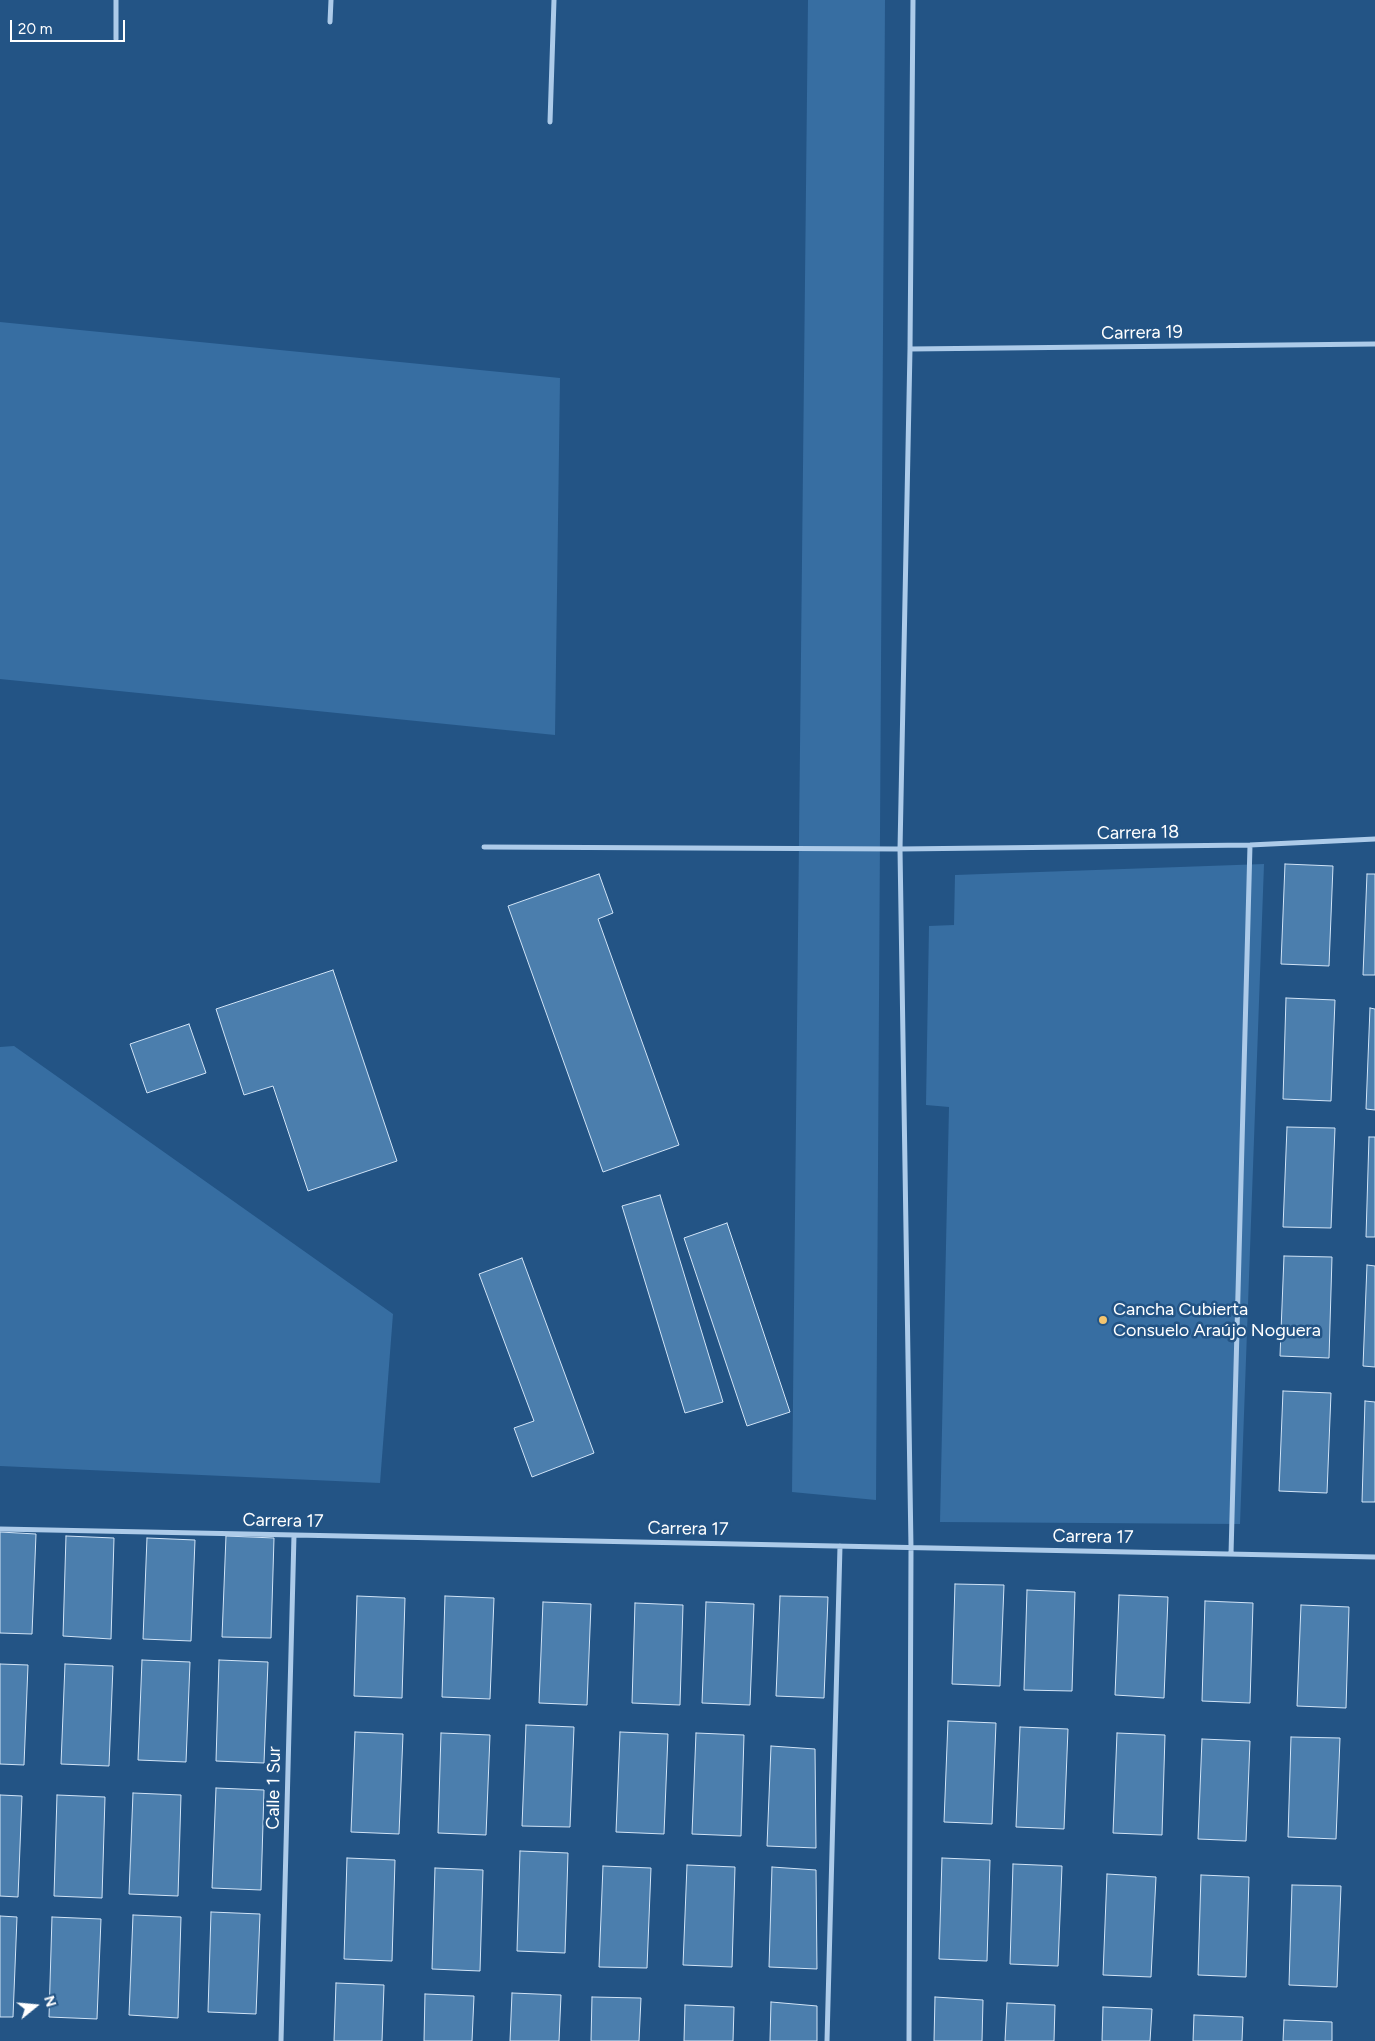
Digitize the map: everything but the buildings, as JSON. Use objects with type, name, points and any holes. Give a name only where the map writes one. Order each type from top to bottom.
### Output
[{"type":"street","points":[[116,0],[116,39]]},
{"type":"street","points":[[330,0],[330,22]]},
{"type":"street","points":[[550,122],[554,0]]},
{"type":"street","points":[[909,2041],[911,1548],[900,849],[910,349],[912,0]]},
{"type":"street","name":"Carrera 19","points":[[910,349],[1375,344]]},
{"type":"street","name":"Carrera 18","points":[[484,846],[900,849],[1250,845],[1375,839]]},
{"type":"street","points":[[1231,1554],[1250,845]]},
{"type":"street","name":"Carrera 17","points":[[0,1529],[1375,1557]]},
{"type":"street","name":"Calle 1 Sur","points":[[281,2041],[294,1535]]},
{"type":"street","points":[[827,2041],[840,1546]]},
{"type":"shaded area","points":[[808,0],[885,0],[876,1500],[792,1492]]},
{"type":"shaded area","points":[[0,322],[560,378],[555,735],[0,679]]},
{"type":"shaded area","points":[[1264,864],[1240,1524],[940,1522],[949,1107],[926,1105],[929,926],[954,925],[955,875]]},
{"type":"shaded area","points":[[14,1046],[393,1314],[380,1483],[0,1466],[0,1047]]},
{"type":"place","name":"Cancha Cubierta Consuelo Araújo Noguera","points":[[1103,1320]]}]
